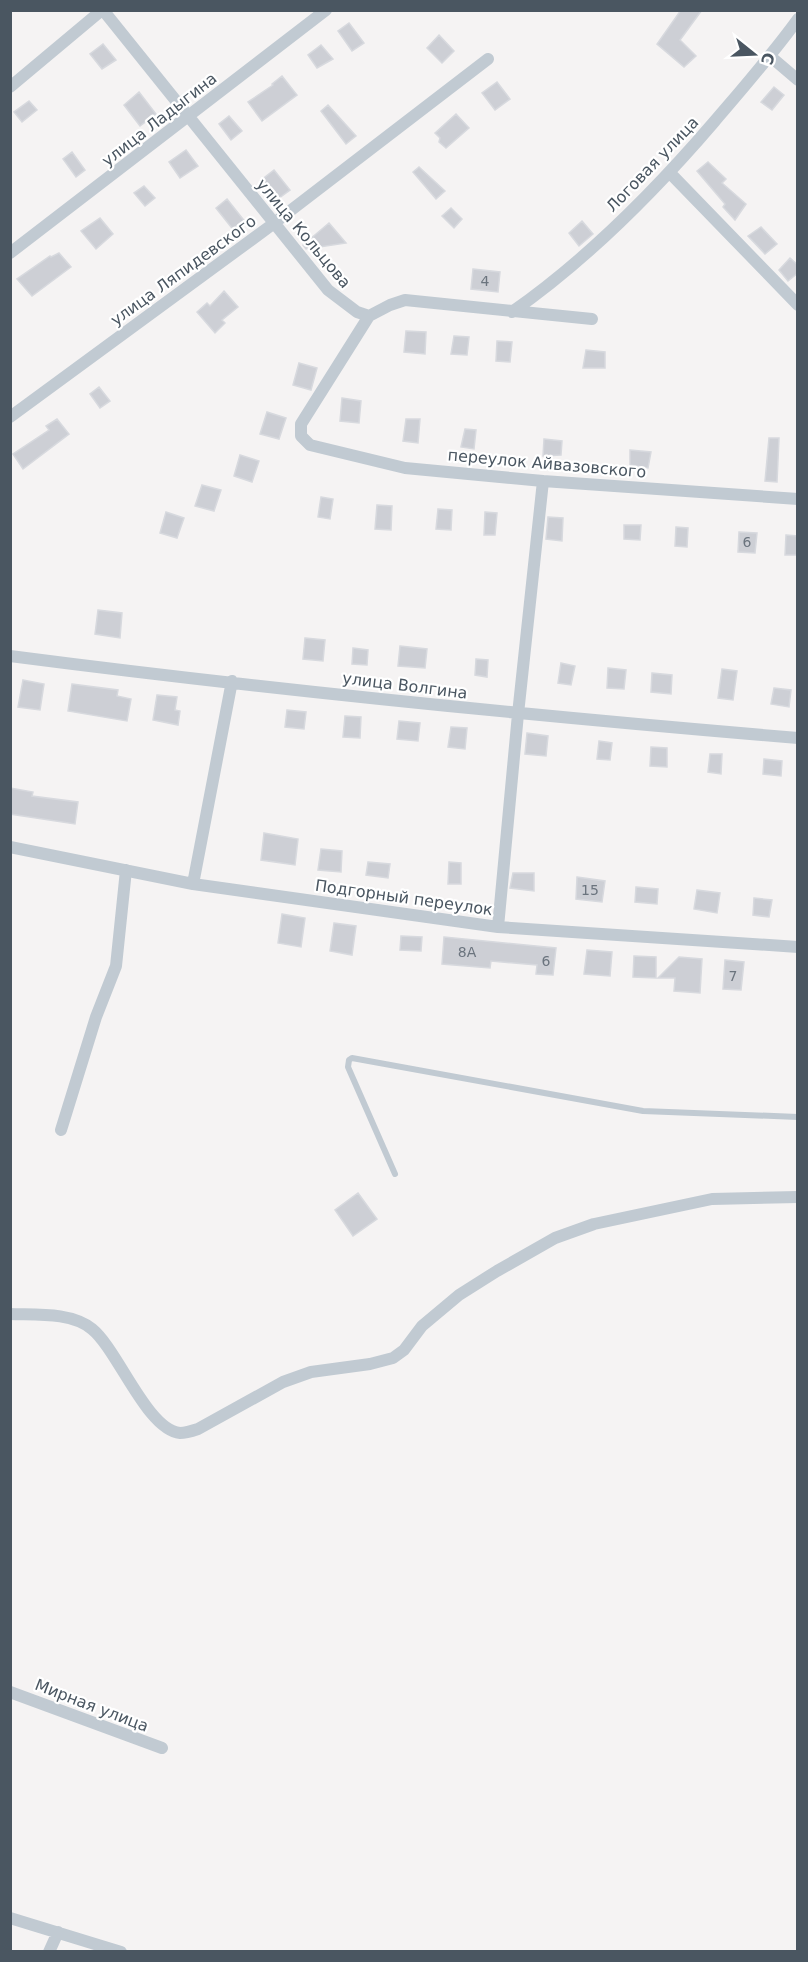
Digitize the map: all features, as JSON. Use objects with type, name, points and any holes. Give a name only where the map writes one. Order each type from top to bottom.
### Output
[{"type":"street","points":[[10,87],[103,10]]},
{"type":"street","name":"улица Кольцова","points":[[103,10],[328,290],[350,308],[369,316]]},
{"type":"street","name":"улица Ладыгина","points":[[10,254],[326,10]]},
{"type":"street","name":"Логовая улица","points":[[512,312],[544,290],[597,244],[670,173],[771,57],[798,19]]},
{"type":"street","points":[[771,57],[798,80]]},
{"type":"street","name":"улица Ляпидевского","points":[[10,417],[273,224],[488,58]]},
{"type":"street","points":[[670,173],[798,305]]},
{"type":"street","points":[[369,316],[390,304],[405,300],[592,319]]},
{"type":"street","name":"переулок Айвазовского","points":[[369,316],[301,424],[301,436],[310,445],[405,468],[543,481],[798,499]]},
{"type":"street","points":[[498,927],[543,481]]},
{"type":"street","name":"улица Волгина","points":[[10,656],[518,714],[798,738]]},
{"type":"street","points":[[193,884],[232,681]]},
{"type":"street","name":"Подгорный переулок","points":[[10,847],[193,884],[498,927],[798,947]]},
{"type":"street","points":[[61,1130],[96,1017],[116,966],[126,870]]},
{"type":"street","points":[[10,1314],[73,1319],[91,1328],[104,1341],[152,1414],[170,1430],[179,1433],[189,1432],[284,1382],[311,1372],[383,1362],[393,1358],[404,1350],[427,1321],[459,1295],[496,1270],[555,1238],[594,1224],[712,1199],[798,1197]]},
{"type":"street","name":"Мирная улица","points":[[10,1692],[162,1748]]},
{"type":"street","points":[[10,1918],[122,1952]]},
{"type":"street","points":[[49,1952],[58,1932]]},
{"type":"lane","points":[[396,1174],[348,1067],[352,1058],[643,1111],[798,1117]]},
{"type":"building","points":[[681,10],[702,10],[680,40],[696,56],[684,67],[657,44]]},
{"type":"building","points":[[349,23],[364,43],[352,51],[338,31]]},
{"type":"building","points":[[439,35],[454,51],[442,63],[427,48]]},
{"type":"building","points":[[103,44],[116,60],[102,69],[90,54]]},
{"type":"building","points":[[321,45],[333,59],[317,68],[308,55]]},
{"type":"building","points":[[282,76],[297,95],[262,121],[248,102]]},
{"type":"building","points":[[497,82],[510,99],[495,110],[482,93]]},
{"type":"building","points":[[774,87],[784,95],[772,110],[761,102]]},
{"type":"building","points":[[139,92],[156,114],[140,126],[124,105]]},
{"type":"building","points":[[29,101],[37,110],[22,122],[14,112]]},
{"type":"building","points":[[328,105],[356,136],[346,144],[321,111]]},
{"type":"building","points":[[456,114],[469,128],[446,148],[439,142],[440,138],[435,133]]},
{"type":"building","points":[[229,116],[242,131],[231,140],[219,124]]},
{"type":"building","points":[[186,150],[198,166],[180,178],[169,162]]},
{"type":"building","points":[[72,152],[85,170],[76,177],[63,159]]},
{"type":"building","points":[[708,162],[726,179],[722,183],[746,204],[735,220],[723,207],[725,204],[697,171]]},
{"type":"building","points":[[419,167],[445,191],[436,199],[413,172]]},
{"type":"building","points":[[274,170],[290,190],[275,201],[260,181]]},
{"type":"building","points":[[144,186],[155,198],[145,206],[134,193]]},
{"type":"building","points":[[227,199],[246,223],[235,232],[216,208]]},
{"type":"building","points":[[451,208],[462,219],[454,228],[442,216]]},
{"type":"building","points":[[100,218],[113,234],[96,249],[81,231]]},
{"type":"building","points":[[582,221],[593,234],[579,246],[569,233]]},
{"type":"building","points":[[329,223],[346,243],[306,249],[303,245]]},
{"type":"building","points":[[761,227],[777,244],[765,254],[748,236]]},
{"type":"building","points":[[59,253],[71,267],[32,296],[17,279],[50,256]]},
{"type":"building","points":[[790,258],[798,265],[798,273],[788,281],[779,270]]},
{"type":"building","points":[[473,269],[500,272],[498,292],[471,289]]},
{"type":"building","points":[[224,291],[238,307],[222,320],[225,323],[215,333],[197,312],[207,303],[210,306]]},
{"type":"building","points":[[406,331],[426,332],[425,354],[404,352]]},
{"type":"building","points":[[454,336],[469,337],[467,355],[451,354]]},
{"type":"building","points":[[497,341],[512,342],[510,362],[496,361]]},
{"type":"building","points":[[586,350],[605,352],[605,368],[583,368]]},
{"type":"building","points":[[299,363],[317,368],[311,390],[293,385]]},
{"type":"building","points":[[99,387],[110,401],[100,408],[90,394]]},
{"type":"building","points":[[342,398],[361,401],[359,423],[340,421]]},
{"type":"building","points":[[267,412],[286,418],[279,439],[260,434]]},
{"type":"building","points":[[57,419],[69,434],[23,469],[13,454],[49,430],[46,426]]},
{"type":"building","points":[[406,419],[420,419],[418,443],[403,441]]},
{"type":"building","points":[[465,429],[476,430],[474,449],[461,447]]},
{"type":"building","points":[[769,438],[779,438],[777,482],[765,481]]},
{"type":"building","points":[[544,439],[562,441],[561,455],[543,456]]},
{"type":"building","points":[[630,450],[651,452],[648,468],[630,465]]},
{"type":"building","points":[[240,455],[259,461],[252,482],[234,476]]},
{"type":"building","points":[[202,485],[221,490],[214,511],[195,506]]},
{"type":"building","points":[[321,497],[333,499],[330,519],[318,517]]},
{"type":"building","points":[[377,505],[392,506],[391,530],[375,529]]},
{"type":"building","points":[[438,509],[452,510],[451,530],[436,529]]},
{"type":"building","points":[[166,512],[184,518],[177,538],[160,533]]},
{"type":"building","points":[[485,512],[497,513],[495,535],[484,535]]},
{"type":"building","points":[[548,517],[563,518],[562,541],[546,539]]},
{"type":"building","points":[[624,525],[641,525],[640,540],[624,539]]},
{"type":"building","points":[[676,527],[688,528],[687,547],[675,546]]},
{"type":"building","points":[[739,532],[757,533],[755,553],[738,552]]},
{"type":"building","points":[[786,535],[798,536],[798,555],[785,555]]},
{"type":"building","points":[[98,610],[122,613],[120,638],[95,634]]},
{"type":"building","points":[[305,638],[325,640],[323,661],[303,659]]},
{"type":"building","points":[[400,646],[427,649],[425,668],[398,666]]},
{"type":"building","points":[[353,648],[368,650],[367,665],[352,664]]},
{"type":"building","points":[[476,659],[488,660],[487,677],[475,675]]},
{"type":"building","points":[[561,663],[575,666],[571,685],[558,683]]},
{"type":"building","points":[[608,668],[626,670],[624,689],[607,688]]},
{"type":"building","points":[[722,669],[737,671],[733,700],[718,698]]},
{"type":"building","points":[[652,673],[672,675],[671,694],[651,692]]},
{"type":"building","points":[[23,680],[44,684],[40,710],[18,707]]},
{"type":"building","points":[[72,684],[118,690],[117,696],[131,699],[127,721],[68,711]]},
{"type":"building","points":[[774,688],[791,690],[789,707],[771,704]]},
{"type":"building","points":[[157,695],[177,697],[175,710],[180,711],[178,725],[153,720]]},
{"type":"building","points":[[287,710],[306,712],[304,729],[285,727]]},
{"type":"building","points":[[345,716],[361,717],[360,738],[343,737]]},
{"type":"building","points":[[399,721],[420,723],[418,741],[397,739]]},
{"type":"building","points":[[451,727],[467,728],[465,749],[448,747]]},
{"type":"building","points":[[527,733],[548,736],[546,756],[525,754]]},
{"type":"building","points":[[599,741],[612,743],[610,760],[597,759]]},
{"type":"building","points":[[651,747],[667,748],[667,767],[650,766]]},
{"type":"building","points":[[710,754],[722,754],[721,774],[708,772]]},
{"type":"building","points":[[764,759],[782,761],[781,776],[763,774]]},
{"type":"building","points":[[10,788],[33,792],[32,796],[78,802],[75,824],[10,814]]},
{"type":"building","points":[[264,833],[298,839],[295,865],[261,860]]},
{"type":"building","points":[[321,849],[342,851],[341,872],[318,870]]},
{"type":"building","points":[[368,862],[390,864],[388,878],[366,875]]},
{"type":"building","points":[[449,862],[461,863],[461,884],[448,884]]},
{"type":"building","points":[[513,873],[534,873],[534,891],[510,888]]},
{"type":"building","points":[[577,877],[605,881],[602,902],[576,899]]},
{"type":"building","points":[[636,887],[658,889],[657,904],[635,902]]},
{"type":"building","points":[[697,890],[720,893],[717,913],[694,909]]},
{"type":"building","points":[[754,898],[772,900],[769,917],[753,915]]},
{"type":"building","points":[[282,914],[305,918],[301,947],[278,943]]},
{"type":"building","points":[[334,923],[356,926],[352,955],[330,951]]},
{"type":"building","points":[[401,936],[422,937],[421,951],[400,950]]},
{"type":"building","points":[[444,937],[556,948],[553,975],[536,974],[537,965],[491,961],[490,968],[442,964]]},
{"type":"building","points":[[587,950],[612,952],[610,976],[584,974]]},
{"type":"building","points":[[634,956],[656,957],[656,978],[633,977]]},
{"type":"building","points":[[679,957],[702,959],[700,993],[674,991],[675,978],[658,978]]},
{"type":"building","points":[[725,960],[744,962],[741,990],[723,989]]},
{"type":"building","points":[[358,1193],[377,1219],[353,1236],[335,1210]]}]
